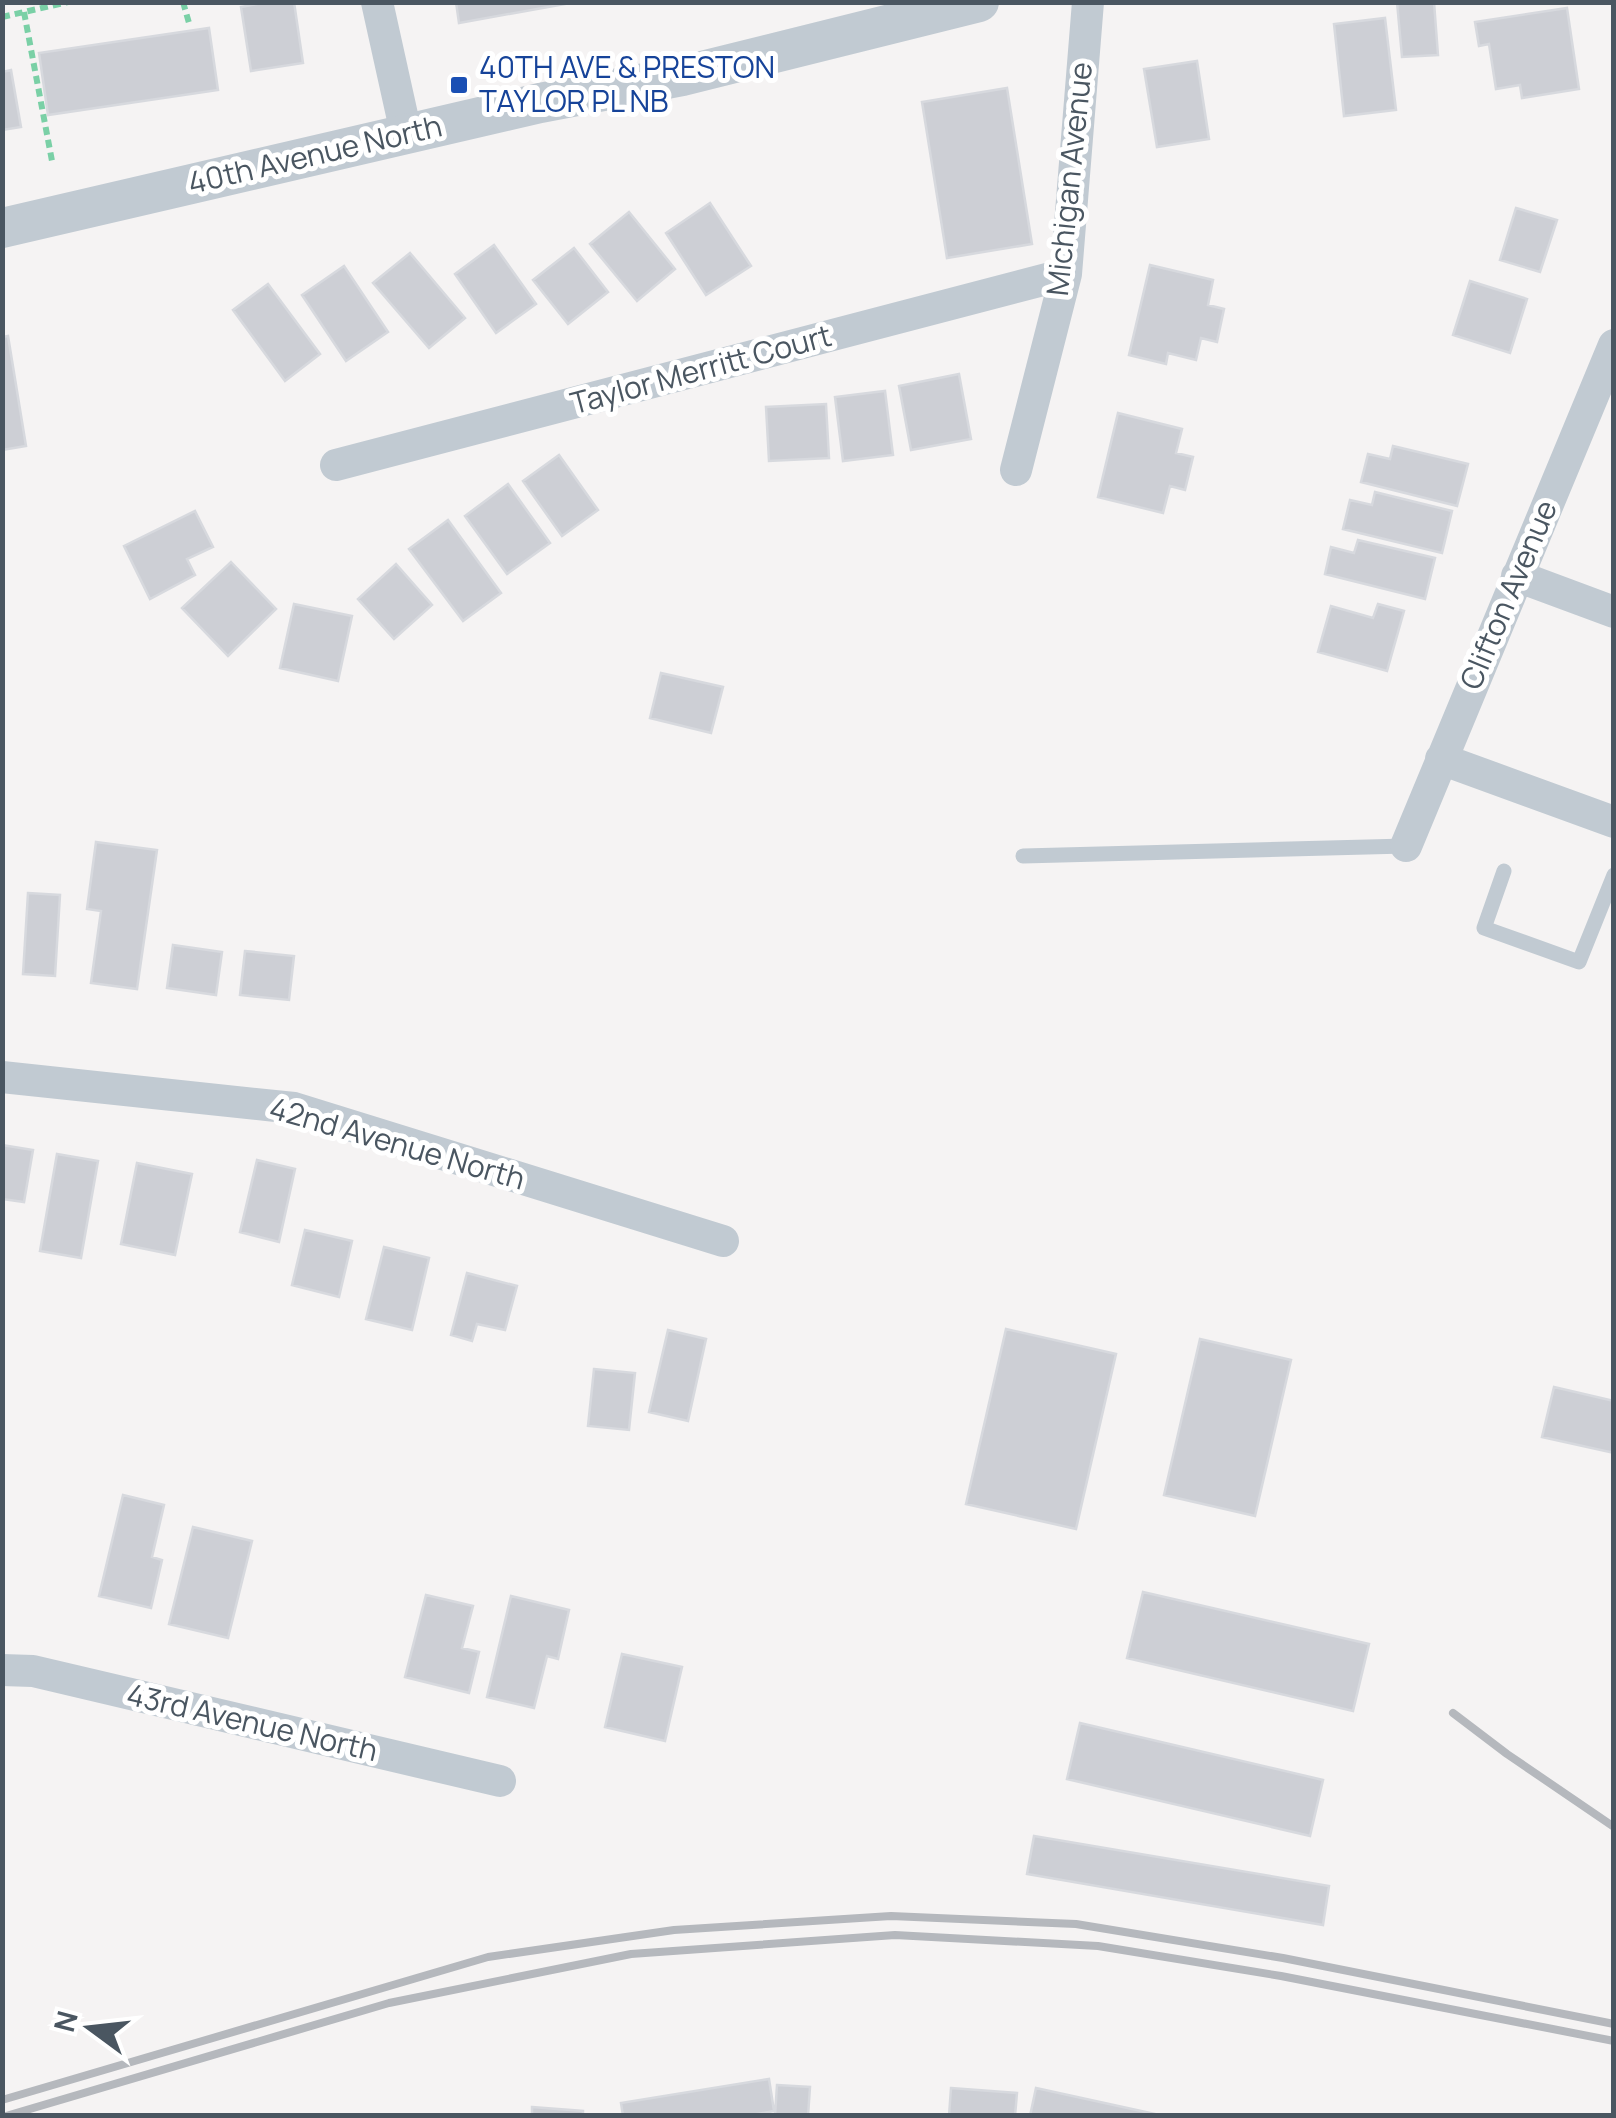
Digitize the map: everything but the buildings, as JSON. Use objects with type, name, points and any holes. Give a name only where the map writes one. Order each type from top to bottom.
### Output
[{"type":"street","points":[[376,2],[406,134]]},
{"type":"street","name":"40th Avenue North","points":[[2,228],[540,103],[682,76],[979,2]]},
{"type":"street","name":"Michigan Avenue","points":[[1016,470],[1066,274],[1088,2]]},
{"type":"street","name":"Taylor Merritt Court","points":[[336,465],[1066,274]]},
{"type":"street","name":"Clifton Avenue","points":[[1406,846],[1614,346]]},
{"type":"street","points":[[1517,576],[1614,612]]},
{"type":"street","points":[[1442,759],[1614,822]]},
{"type":"street","name":"42nd Avenue North","points":[[2,1077],[294,1108],[723,1241]]},
{"type":"street","name":"43rd Avenue North","points":[[2,1670],[33,1670],[500,1782]]},
{"type":"lane","points":[[1022,856],[1406,846]]},
{"type":"lane","points":[[1504,871],[1484,928],[1579,962],[1614,875]]},
{"type":"path","points":[[2,16],[68,2]]},
{"type":"path","points":[[183,2],[189,23]]},
{"type":"path","points":[[24,12],[52,161]]},
{"type":"railway","points":[[1453,1713],[1614,1827]]},
{"type":"railway","points":[[2,2100],[488,1957],[674,1930],[891,1916],[1076,1924],[1283,1958],[1614,2024]]},
{"type":"railway","points":[[6,2116],[389,2003],[631,1954],[895,1935],[1098,1946],[1281,1976],[1614,2041]]},
{"type":"place","name":"40TH AVE & PRESTON TAYLOR PL NB","points":[[459,85]]}]
